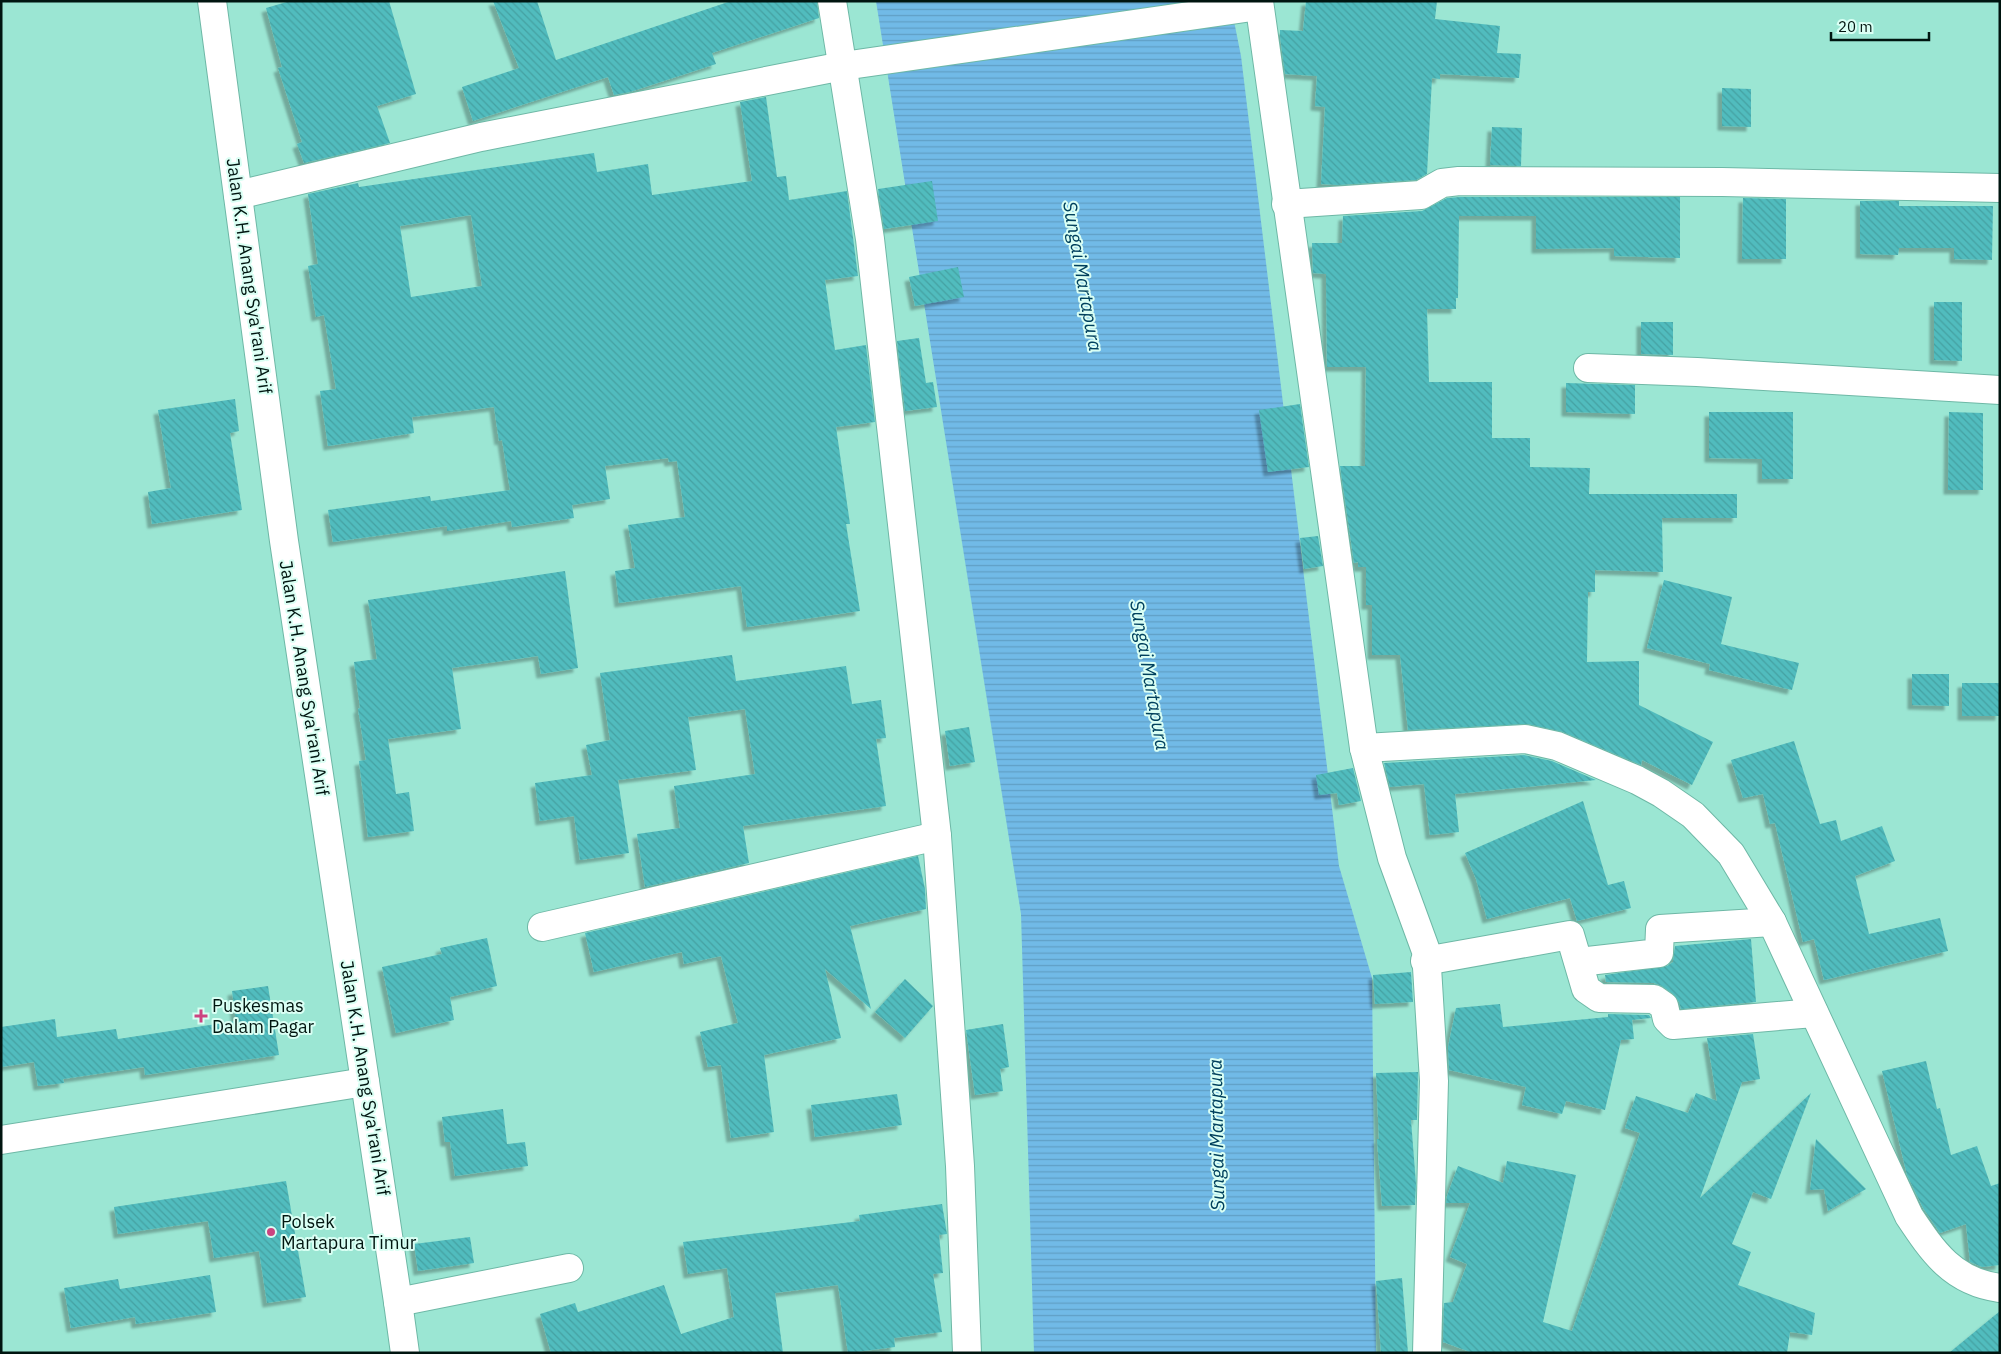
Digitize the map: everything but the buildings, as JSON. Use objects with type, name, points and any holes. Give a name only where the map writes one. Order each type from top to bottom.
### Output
[{"type":"street","name":"Jalan K.H. Anang Sya'rani Arif","points":[[212,1],[284,541],[398,1302],[404,1353]]},
{"type":"street","points":[[832,1],[870,239],[937,836],[960,1166],[967,1353]]},
{"type":"street","points":[[238,195],[481,137],[843,66],[1252,6],[1286,204],[1364,748],[1392,858],[1426,956],[1434,1081],[1427,1353]]},
{"type":"street","points":[[1286,204],[1421,194],[1442,183],[1459,181],[1722,182],[2000,188]]},
{"type":"street","points":[[1588,368],[2000,390]]},
{"type":"street","points":[[1364,748],[1525,739],[1556,746],[1637,780],[1693,815],[1731,854],[1772,922],[1909,1216],[1933,1252],[1955,1272],[1983,1286],[2000,1288]]},
{"type":"street","points":[[542,927],[937,836]]},
{"type":"street","points":[[1579,962],[1658,953],[1660,929],[1772,922]]},
{"type":"street","points":[[1426,956],[1570,935],[1586,989],[1600,998],[1654,999],[1664,1006],[1667,1019],[1673,1025],[1814,1013]]},
{"type":"street","points":[[1,1140],[365,1082]]},
{"type":"street","points":[[398,1302],[568,1268]]},
{"type":"water","name":"Sungai Martapura","points":[[876,1],[1230,1],[1241,56],[1339,866],[1372,978],[1376,1353],[1034,1353],[1021,914]]},
{"type":"place","name":"Puskesmas Dalam Pagar","points":[[201,1016]]},
{"type":"place","name":"Polsek Martapura Timur","points":[[271,1232]]}]
